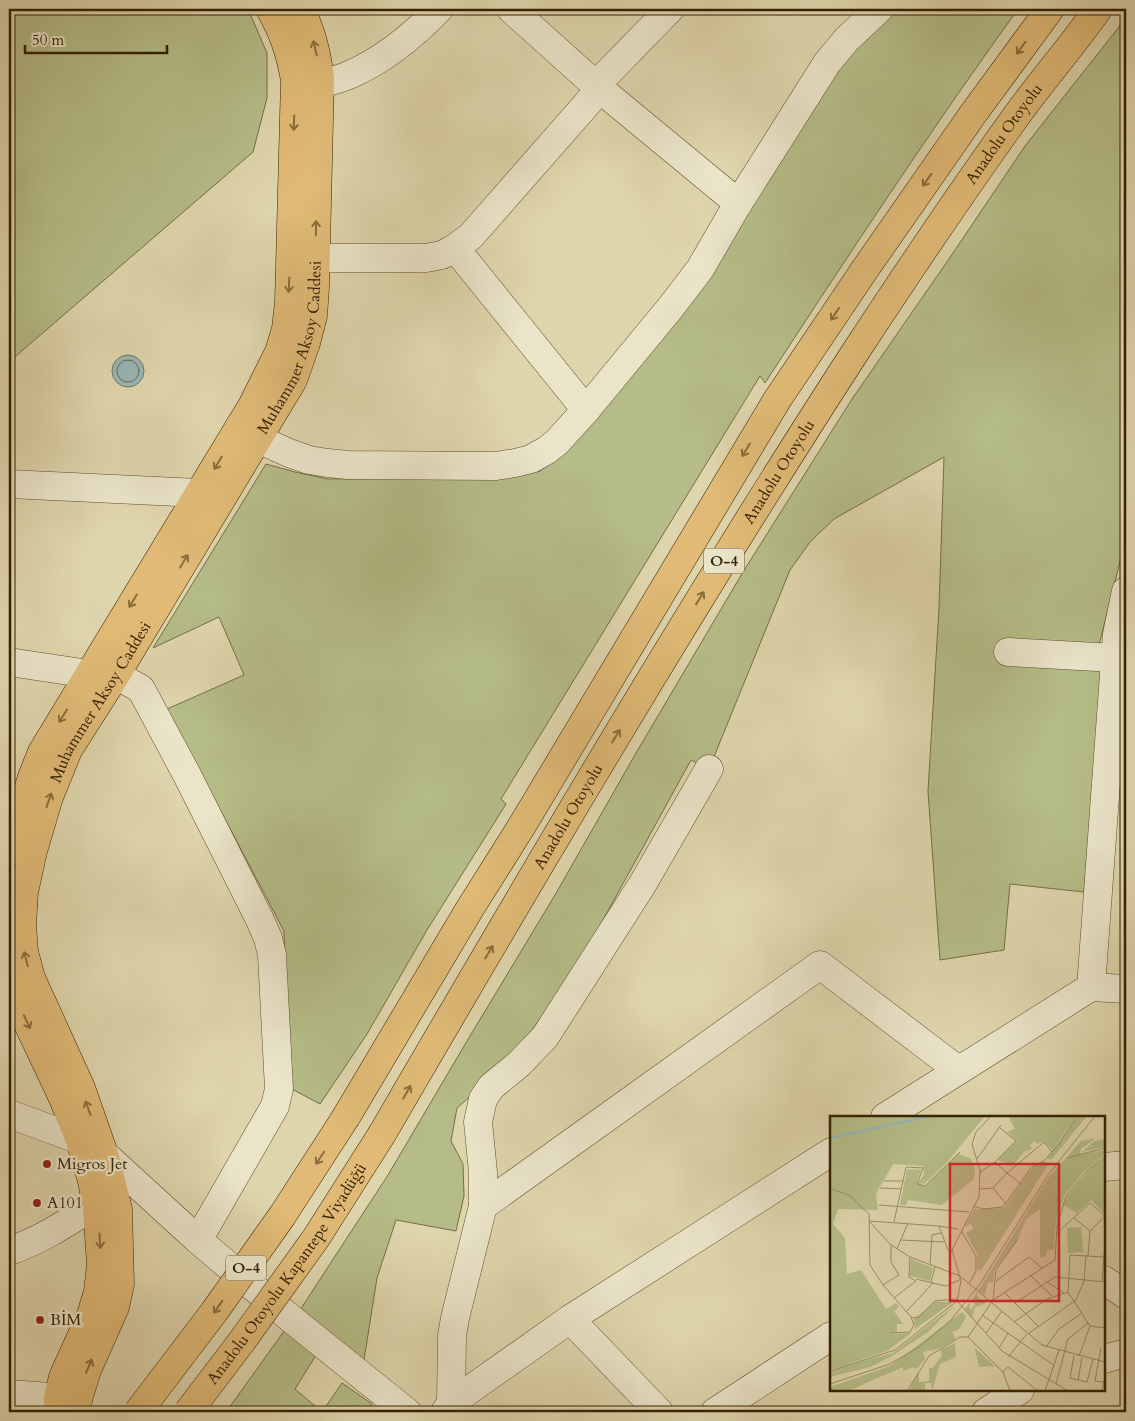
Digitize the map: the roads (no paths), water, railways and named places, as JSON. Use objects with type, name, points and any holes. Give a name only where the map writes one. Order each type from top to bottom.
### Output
[{"type":"main road","name":"Muhammer Aksoy Caddesi","points":[[68,1405],[63,1377],[91,1315],[98,1292],[101,1264],[115,1193],[104,1154],[81,1088],[31,978],[24,952],[22,925],[16,899],[24,892],[33,851],[50,797],[68,750],[101,676],[199,493],[292,380],[306,343],[313,316],[316,258],[307,87],[292,62],[281,29],[270,9]]},
{"type":"main road","name":"Muhammer Aksoy Caddesi","points":[[9,853],[32,777],[42,752],[101,676],[249,433],[252,406],[279,352],[286,329],[289,302],[307,87],[317,59],[311,33],[300,9]]},
{"type":"main road","name":"O-4","points":[[138,1412],[232,1288],[282,1216],[346,1117],[469,910],[524,824],[777,400],[973,114],[1050,9]]},
{"type":"main road","name":"Anadolu Otoyolu","points":[[382,1134],[651,677],[772,482],[855,353],[1018,113],[1097,12]]},
{"type":"main road","name":"Muhammer Aksoy Caddesi","points":[[9,977],[19,1005],[62,1096],[80,1140],[92,1181],[115,1193]]},
{"type":"main road","name":"Anadolu Otoyolu Kapantepe Viyadüğü","points":[[188,1412],[316,1238],[382,1134]]},
{"type":"street","points":[[307,87],[348,76],[386,55],[406,41],[439,9]]},
{"type":"street","points":[[511,9],[598,87],[738,204]]},
{"type":"street","points":[[316,258],[426,258],[455,248],[470,236],[494,211],[598,87],[670,9]]},
{"type":"street","points":[[249,433],[302,458],[348,465],[496,466],[531,459],[547,450],[558,442],[586,410],[700,269],[738,204],[827,64],[874,10]]},
{"type":"street","points":[[455,248],[586,410]]},
{"type":"street","points":[[9,484],[199,493]]},
{"type":"street","points":[[1091,987],[1118,704],[1115,658],[1117,634],[1126,591]]},
{"type":"street","points":[[1008,652],[1115,658]]},
{"type":"street","points":[[9,662],[125,680],[141,689],[187,775],[268,938],[272,955],[279,1089],[275,1106],[198,1240]]},
{"type":"street","points":[[448,1408],[454,1327],[483,1206],[483,1172],[478,1122],[483,1098],[491,1088],[519,1064],[545,1037],[642,885],[709,769]]},
{"type":"street","points":[[483,1206],[820,965],[958,1070]]},
{"type":"street","points":[[887,1116],[1091,987],[1126,989]]},
{"type":"street","points":[[9,1114],[80,1140],[104,1154]]},
{"type":"street","points":[[448,1408],[570,1319],[830,1153]]},
{"type":"street","points":[[1105,1167],[1126,1165]]},
{"type":"street","points":[[9,1252],[53,1232],[115,1193],[198,1240],[290,1318],[407,1412]]},
{"type":"street","points":[[1105,1281],[1126,1295]]},
{"type":"street","points":[[570,1319],[659,1412]]},
{"type":"street","points":[[715,1412],[830,1337]]},
{"type":"street","points":[[1105,1359],[1126,1353]]},
{"type":"street","points":[[986,1412],[1018,1391]]},
{"type":"street","points":[[9,1394],[68,1405]]},
{"type":"water","points":[[128,355],[140,359],[144,371],[140,383],[128,387],[116,383],[112,371],[116,359]]},
{"type":"place","name":"Migros Jet","points":[[47,1164]]},
{"type":"place","name":"A101","points":[[37,1203]]},
{"type":"place","name":"BİM","points":[[40,1320]]}]
